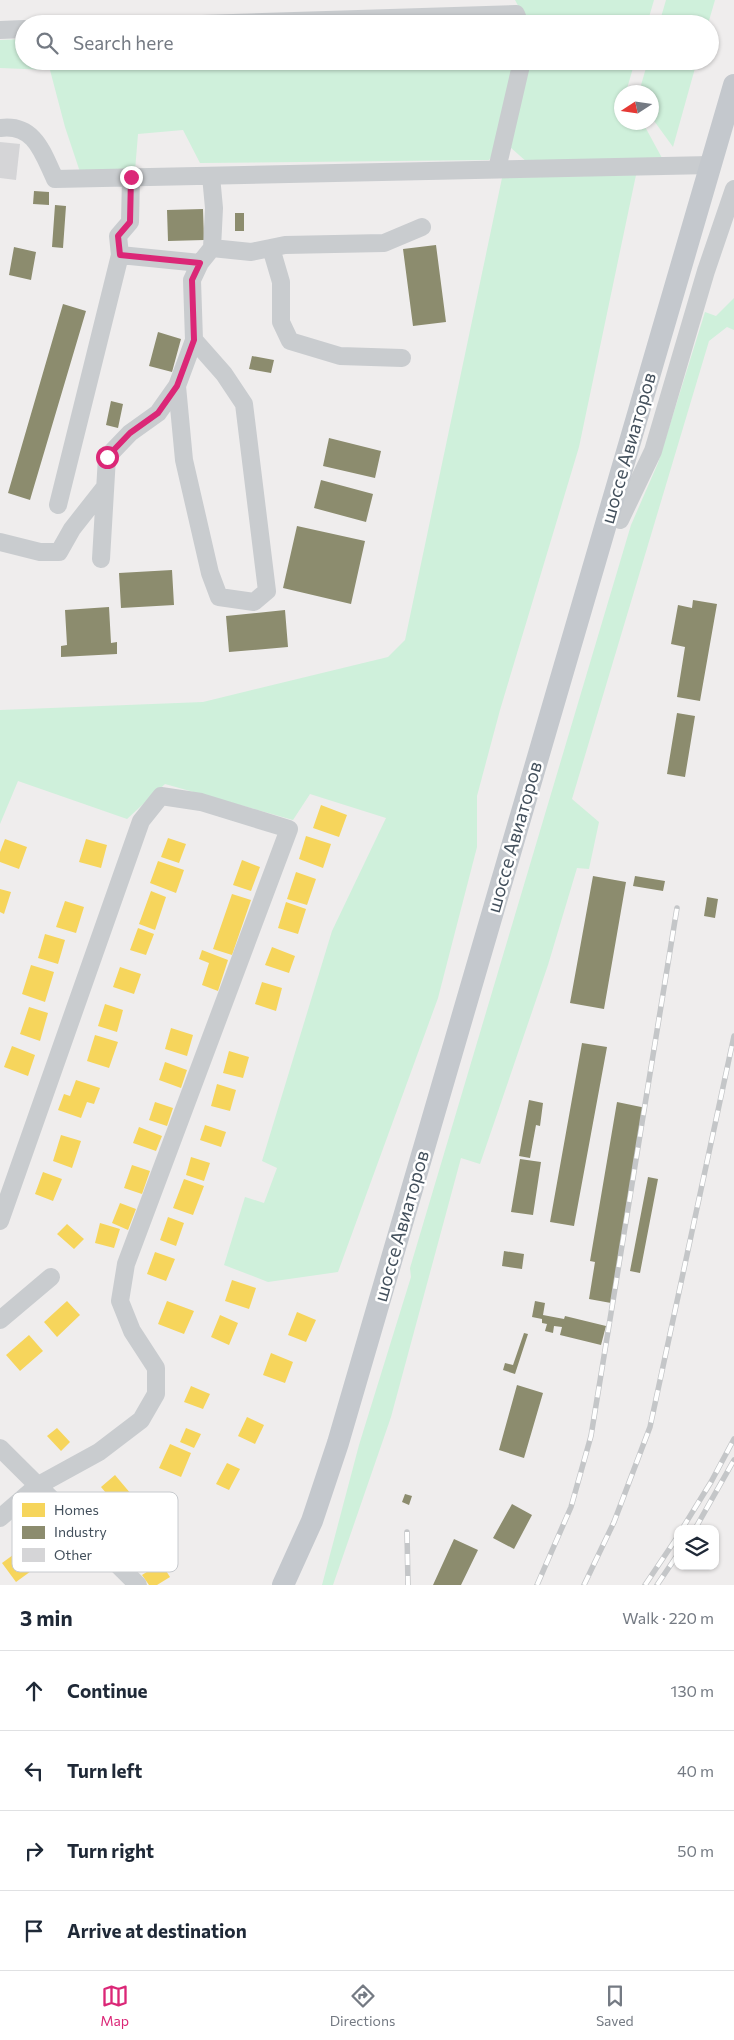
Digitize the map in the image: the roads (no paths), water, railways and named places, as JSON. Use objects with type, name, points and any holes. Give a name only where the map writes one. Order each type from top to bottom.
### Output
[{"type":"main road","name":"шоссе Авиаторов","points":[[283,1585],[305,1538],[338,1443],[734,85]]},
{"type":"main road","name":"шоссе Авиаторов","points":[[299,1585],[340,1476],[734,125]]},
{"type":"street","points":[[485,15],[516,15]]},
{"type":"street","points":[[0,30],[15,29]]},
{"type":"street","points":[[497,169],[520,70]]},
{"type":"street","points":[[0,128],[19,130],[35,138],[55,179],[711,166]]},
{"type":"street","points":[[101,560],[107,457],[130,433],[158,413],[177,386],[194,340],[192,280],[200,263],[212,248],[214,208],[210,176]]},
{"type":"street","points":[[58,505],[120,255],[118,236],[130,222],[131,177]]},
{"type":"street","points":[[620,520],[653,451],[706,271],[734,189]]},
{"type":"street","points":[[212,248],[251,252],[285,245],[342,242],[384,243],[422,227]]},
{"type":"street","points":[[271,248],[281,282],[281,322],[290,341],[340,356],[402,358]]},
{"type":"street","points":[[120,255],[200,263]]},
{"type":"street","points":[[177,386],[184,460],[210,574],[219,597],[254,602],[268,590],[244,404],[224,374],[194,340]]},
{"type":"street","points":[[0,542],[40,552],[60,552],[72,529],[106,487]]},
{"type":"street","points":[[1,1212],[141,821],[161,796],[201,802],[289,829],[126,1264],[120,1301],[132,1331],[156,1368],[156,1394],[141,1420],[99,1452],[37,1486],[30,1492]]},
{"type":"street","points":[[0,1320],[51,1277]]},
{"type":"street","points":[[0,1448],[43,1492]]},
{"type":"street","points":[[0,1518],[12,1508]]},
{"type":"street","points":[[125,1572],[138,1585]]},
{"type":"railway","points":[[537,1585],[571,1507],[591,1436],[677,908]]},
{"type":"railway","points":[[584,1585],[614,1522],[650,1427],[734,1036]]},
{"type":"railway","points":[[684,1525],[711,1482],[734,1439]]},
{"type":"railway","points":[[697,1525],[734,1460]]},
{"type":"railway","points":[[407,1532],[408,1585]]},
{"type":"railway","points":[[645,1585],[674,1542]]},
{"type":"railway","points":[[657,1585],[674,1560]]}]
